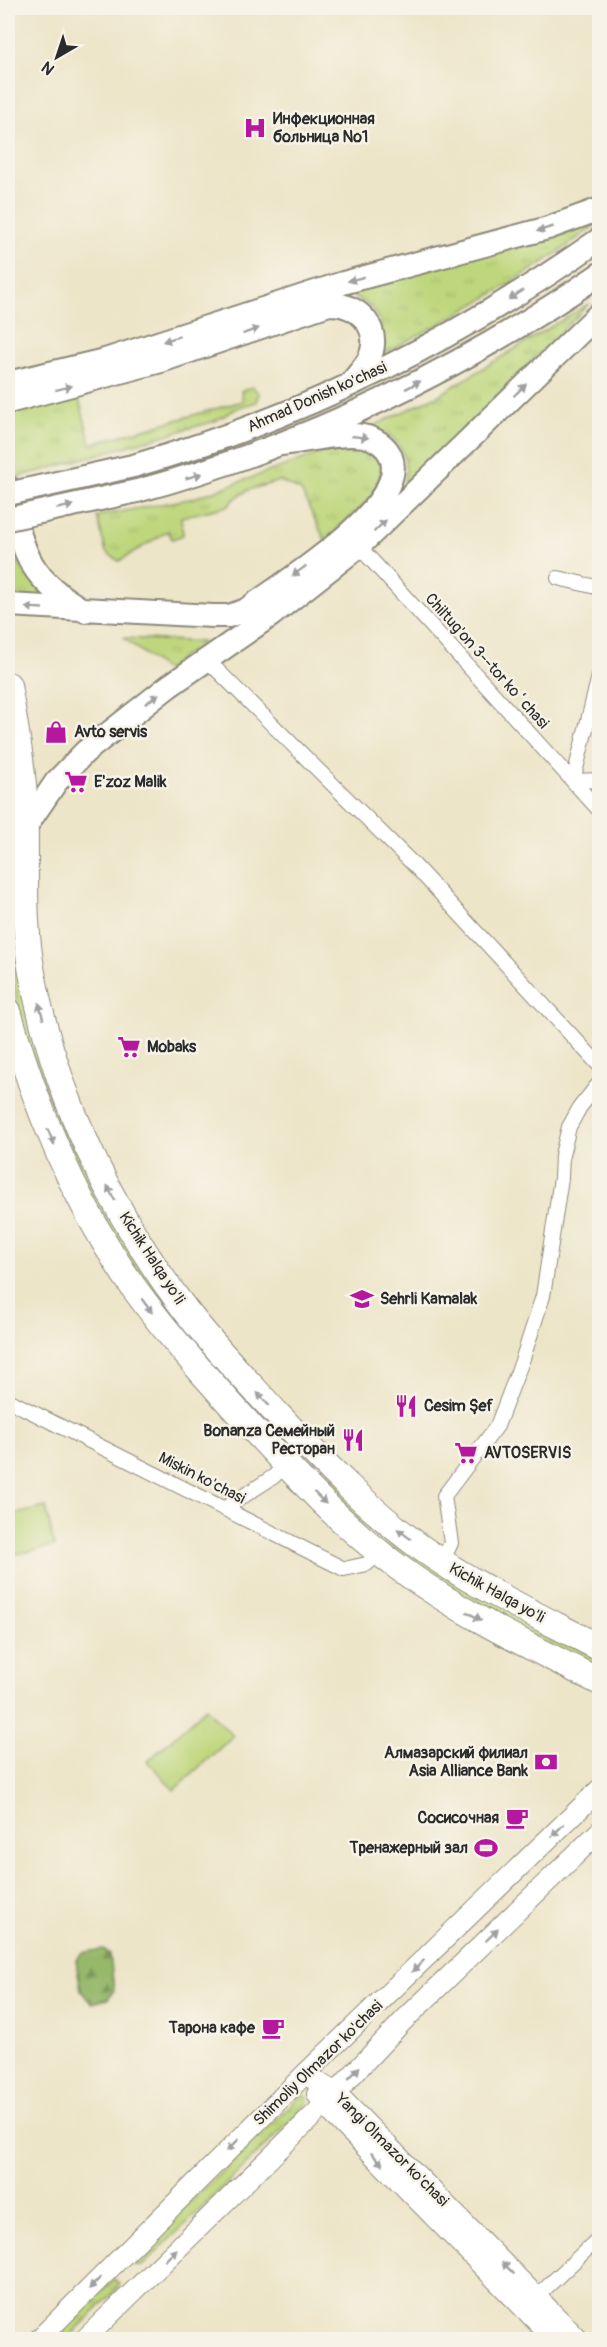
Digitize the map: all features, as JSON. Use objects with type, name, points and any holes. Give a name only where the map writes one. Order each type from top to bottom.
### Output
[{"type":"highway","name":"Kichik Halqa yo'li","points":[[8,685],[21,771],[16,830],[29,953],[52,1054],[81,1130],[132,1231],[165,1282],[199,1327],[281,1418],[382,1517],[442,1562],[600,1648]]},
{"type":"highway","name":"Kichik Halqa yo'li","points":[[8,1011],[46,1124],[76,1191],[108,1248],[169,1333],[286,1465],[380,1553],[464,1610],[600,1682]]},
{"type":"main road","points":[[12,386],[105,360],[343,283],[548,228],[600,208]]},
{"type":"main road","name":"Ahmad Donish ko'chasi","points":[[8,494],[133,466],[219,439],[348,387],[510,300],[600,239]]},
{"type":"main road","name":"Ahmad Donish ko'chasi","points":[[8,519],[137,491],[207,472],[281,444],[435,374],[566,297],[600,274]]},
{"type":"main road","points":[[566,297],[600,283]]},
{"type":"main road","points":[[8,402],[132,370],[220,342],[318,306],[334,303],[358,311],[367,320],[371,332],[371,351],[367,362],[348,387]]},
{"type":"main road","points":[[16,830],[56,782],[85,752],[206,659],[270,616],[598,316]]},
{"type":"main road","points":[[8,604],[85,611],[233,615],[246,610],[354,541],[389,486],[393,465],[389,452],[379,442],[361,435],[281,444]]},
{"type":"main road","points":[[8,487],[23,551],[29,561],[58,593],[85,611],[113,619],[223,626],[241,625],[270,616]]},
{"type":"main road","name":"Shimoliy Olmazor ko'chasi","points":[[38,2340],[305,2074],[600,1789]]},
{"type":"main road","name":"Shimoliy Olmazor ko'chasi","points":[[84,2340],[330,2099],[403,2021],[600,1831]]},
{"type":"main road","name":"Yangi Olmazor ko'chasi","points":[[305,2074],[531,2303],[579,2340]]},
{"type":"main road","points":[[116,2262],[140,2285]]},
{"type":"main road","name":"Yangi Olmazor ko'chasi","points":[[531,2303],[555,2340]]},
{"type":"street","name":"Chiltug'on 3--tor koʻchasi","points":[[354,541],[600,811]]},
{"type":"street","points":[[558,578],[600,588]]},
{"type":"street","points":[[206,659],[415,866],[600,1066]]},
{"type":"street","points":[[600,672],[573,781],[600,780]]},
{"type":"street","points":[[442,1562],[450,1543],[444,1496],[497,1426],[522,1361],[543,1296],[561,1178],[562,1155],[569,1127],[580,1107],[600,1082]]},
{"type":"street","name":"Miskin ko'chasi","points":[[8,1400],[345,1569],[367,1564],[380,1553]]},
{"type":"street","points":[[225,1508],[273,1477],[286,1465]]},
{"type":"street","points":[[531,2303],[600,2237]]},
{"type":"green space","points":[[599,217],[599,222],[521,277],[381,355],[381,332],[377,316],[367,304],[346,293]]},
{"type":"green space","points":[[590,303],[400,493],[405,472],[402,452],[391,437],[371,427],[441,394]]},
{"type":"green space","points":[[252,387],[259,393],[257,402],[239,407],[215,421],[12,479],[8,441],[8,407],[77,392],[91,444],[243,401],[241,391]]},
{"type":"green space","points":[[356,445],[371,451],[381,462],[382,468],[376,494],[325,540],[301,491],[280,481],[248,490],[228,506],[181,517],[183,535],[172,539],[168,531],[119,561],[106,552],[97,516],[194,498],[341,446]]},
{"type":"green space","points":[[8,526],[14,551],[22,568],[54,599],[17,597],[12,590],[7,573]]},
{"type":"green space","points":[[124,638],[203,642],[165,670]]},
{"type":"green space","points":[[8,854],[11,856],[11,920],[19,972],[74,1144],[302,1455],[599,1659],[599,1670],[451,1594],[353,1516],[232,1393],[131,1265],[75,1169],[22,1026],[8,959]]},
{"type":"green space","points":[[46,1507],[54,1546],[8,1556],[8,1516]]},
{"type":"green space","points":[[206,1708],[233,1736],[174,1790],[148,1761]]},
{"type":"green space","points":[[103,1949],[110,1954],[114,1990],[108,1999],[92,2003],[81,1991],[76,1960],[82,1953]]},
{"type":"green space","points":[[301,2095],[307,2097],[305,2107],[142,2266],[134,2265],[133,2257]]},
{"type":"green space","points":[[114,2279],[120,2284],[118,2288],[67,2339],[51,2340]]},
{"type":"place","name":"Инфекционная больница №1","points":[[255,128]]},
{"type":"place","name":"Avto servis","points":[[56,732]]},
{"type":"place","name":"E'zoz Malik","points":[[76,782]]},
{"type":"place","name":"Mobaks","points":[[129,1047]]},
{"type":"place","name":"Sehrli Kamalak","points":[[362,1299]]},
{"type":"place","name":"Cesim Şef","points":[[406,1406]]},
{"type":"place","name":"Bonanza Семейный Ресторан","points":[[353,1440]]},
{"type":"place","name":"AVTOSERVIS","points":[[466,1453]]},
{"type":"place","name":"Алмазарский филиал Asia Alliance Bank","points":[[546,1762]]},
{"type":"place","name":"Сосисочная","points":[[517,1818]]},
{"type":"place","name":"Тренажерный зал","points":[[486,1848]]},
{"type":"place","name":"Тарона кафе","points":[[273,2028]]}]
